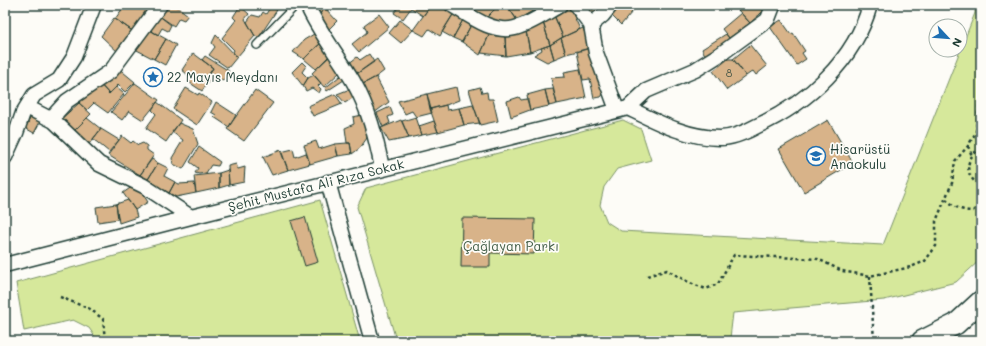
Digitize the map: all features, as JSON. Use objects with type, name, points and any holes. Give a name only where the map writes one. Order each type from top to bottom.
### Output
[{"type":"street","points":[[5,157],[23,113],[34,95],[59,80],[74,58],[94,5]]},
{"type":"street","points":[[54,121],[56,112],[67,101],[110,71],[160,5]]},
{"type":"street","points":[[307,5],[315,22],[353,82],[367,110],[375,133],[382,168]]},
{"type":"street","points":[[452,5],[490,26],[504,29],[515,28],[526,24],[560,5]]},
{"type":"street","points":[[576,5],[591,25],[596,54],[623,109],[682,132],[702,137],[722,138],[743,133],[771,120],[793,106],[830,75],[845,58],[855,40],[870,5]]},
{"type":"street","points":[[591,25],[603,16],[611,5]]},
{"type":"street","points":[[623,109],[646,91],[695,70],[722,53],[766,21],[772,6]]},
{"type":"street","points":[[27,107],[54,121],[99,164],[144,186],[191,217]]},
{"type":"street","name":"Şehit Mustafa Ali Rıza Sokak","points":[[5,265],[382,168],[623,109]]},
{"type":"street","points":[[328,182],[372,341]]},
{"type":"street","points":[[931,339],[956,324],[981,301]]},
{"type":"lane","points":[[257,45],[296,5]]},
{"type":"path","points":[[647,276],[667,270],[690,283],[706,289],[718,284],[734,255],[818,259],[842,272],[870,276],[911,267],[925,261],[936,246],[936,221],[952,183],[956,161],[968,146],[976,132],[979,105],[981,101]]},
{"type":"path","points":[[968,146],[972,156]]},
{"type":"path","points":[[981,148],[974,152],[968,165],[968,172],[971,178],[981,186]]},
{"type":"path","points":[[946,199],[951,204],[964,211],[973,211],[981,202]]},
{"type":"path","points":[[870,276],[874,341]]},
{"type":"path","points":[[60,297],[90,309],[102,319],[104,341]]},
{"type":"green space","name":"Çağlayan Parkı","points":[[975,5],[981,5],[981,259],[956,282],[884,300],[733,313],[730,338],[396,340],[357,207],[366,188],[623,120],[641,129],[651,160],[617,169],[604,187],[600,205],[607,222],[621,231],[883,245],[957,58],[968,58],[968,31],[975,13]]},
{"type":"green space","points":[[320,200],[360,341],[98,341],[89,328],[73,320],[24,331],[16,283]]},
{"type":"building","points":[[125,5],[147,5],[152,8],[134,32],[115,19]]},
{"type":"building","points":[[165,5],[175,5],[188,15],[184,20],[179,18],[174,26],[158,15]]},
{"type":"building","points":[[316,5],[322,5],[325,8],[317,17],[312,9]]},
{"type":"building","points":[[400,5],[431,5],[423,16],[411,8],[403,19],[394,13]]},
{"type":"building","points":[[431,5],[442,5],[454,13],[440,36],[429,29],[424,36],[413,30]]},
{"type":"building","points":[[463,5],[483,5],[471,11]]},
{"type":"building","points":[[483,5],[499,5],[485,19],[471,11]]},
{"type":"building","points":[[499,5],[507,5],[517,20],[509,24],[485,19]]},
{"type":"building","points":[[511,5],[541,6],[517,20],[508,7]]},
{"type":"building","points":[[566,5],[569,6],[580,29],[563,37],[554,15]]},
{"type":"building","points":[[580,5],[604,5],[598,12],[585,14]]},
{"type":"building","points":[[619,5],[637,6],[621,25],[611,15]]},
{"type":"building","points":[[744,5],[770,5],[750,23],[738,10]]},
{"type":"building","points":[[240,6],[249,14],[245,19],[255,36],[237,57],[233,52],[234,50],[222,38],[236,20],[233,17]]},
{"type":"building","points":[[271,6],[277,10],[259,37],[255,36],[247,22],[252,15],[260,17],[263,12],[266,14]]},
{"type":"building","points":[[325,8],[337,21],[327,31],[317,17]]},
{"type":"building","points":[[454,13],[464,18],[453,38],[442,32]]},
{"type":"building","points":[[741,13],[750,23],[729,38],[722,29]]},
{"type":"building","points":[[379,14],[389,27],[359,52],[352,44],[367,32],[364,25]]},
{"type":"building","points":[[158,15],[171,25],[168,31],[162,28],[158,35],[148,29]]},
{"type":"building","points":[[554,15],[563,37],[550,45],[543,22]]},
{"type":"building","points":[[114,18],[134,32],[119,53],[101,36]]},
{"type":"building","points":[[464,18],[472,23],[462,42],[453,38]]},
{"type":"building","points":[[400,20],[413,30],[401,43],[389,33]]},
{"type":"building","points":[[781,20],[791,34],[793,33],[805,51],[802,53],[806,59],[797,65],[770,27]]},
{"type":"building","points":[[543,22],[550,45],[530,52],[526,31]]},
{"type":"building","points":[[472,23],[490,33],[480,55],[462,42]]},
{"type":"building","points":[[583,28],[590,48],[566,54],[561,38]]},
{"type":"building","points":[[148,29],[166,39],[154,59],[133,48]]},
{"type":"building","points":[[526,31],[530,52],[506,56],[505,37]]},
{"type":"building","points":[[490,33],[505,36],[506,56],[481,53]]},
{"type":"building","points":[[314,34],[321,43],[304,59],[293,52],[304,40]]},
{"type":"building","points":[[726,34],[732,42],[706,57],[702,49]]},
{"type":"building","points":[[216,35],[237,57],[228,68],[209,55],[215,47],[212,43]]},
{"type":"building","points":[[561,38],[566,54],[554,59],[550,45]]},
{"type":"building","points":[[166,39],[176,45],[165,65],[154,59]]},
{"type":"building","points":[[321,43],[329,56],[316,69],[304,59]]},
{"type":"building","points":[[550,45],[554,59],[547,62],[534,55],[542,50],[541,48]]},
{"type":"building","points":[[750,45],[767,66],[756,75],[753,71],[746,76],[733,59]]},
{"type":"building","points":[[590,48],[604,93],[601,97],[594,98],[590,79],[583,80],[577,52]]},
{"type":"building","points":[[193,53],[213,68],[209,74],[212,76],[202,91],[190,83],[187,74],[182,70]]},
{"type":"building","points":[[369,54],[374,62],[355,75],[348,64],[357,57],[360,60]]},
{"type":"building","points":[[205,56],[229,71],[223,81],[210,73],[213,68],[202,60]]},
{"type":"building","points":[[329,57],[340,72],[324,87],[312,73]]},
{"type":"building","points":[[377,59],[384,71],[361,85],[355,75]]},
{"type":"building","points":[[728,59],[733,59],[746,76],[727,90],[713,71]]},
{"type":"building","points":[[302,62],[306,66],[302,72],[308,78],[303,86],[292,72]]},
{"type":"building","points":[[117,67],[135,82],[125,92],[118,85],[109,94],[99,83]]},
{"type":"building","points":[[580,69],[586,98],[557,104],[551,78],[565,77],[564,72]]},
{"type":"building","points":[[314,75],[321,83],[318,86],[321,89],[319,93],[312,88],[306,91],[303,86],[308,78]]},
{"type":"building","points":[[340,76],[344,80],[327,91],[325,88]]},
{"type":"building","points":[[376,77],[389,102],[374,113],[361,85]]},
{"type":"building","points":[[99,83],[109,94],[116,87],[124,94],[108,113],[94,103],[87,110],[79,103]]},
{"type":"building","points":[[135,83],[159,100],[143,120],[129,111],[122,120],[111,112]]},
{"type":"building","points":[[456,87],[459,100],[430,109],[427,94]]},
{"type":"building","points":[[480,87],[482,93],[487,92],[488,99],[493,99],[498,121],[480,125],[469,90]]},
{"type":"building","points":[[186,88],[198,95],[199,93],[212,102],[197,125],[173,109]]},
{"type":"building","points":[[350,89],[354,97],[345,103],[337,94]]},
{"type":"building","points":[[553,89],[557,104],[549,106],[545,90]]},
{"type":"building","points":[[255,90],[273,103],[244,141],[227,129]]},
{"type":"building","points":[[545,90],[549,106],[530,110],[527,95]]},
{"type":"building","points":[[335,94],[342,104],[313,116],[308,106]]},
{"type":"building","points":[[427,94],[432,113],[416,117],[412,111],[405,114],[398,101]]},
{"type":"building","points":[[519,97],[521,100],[527,99],[530,110],[511,117],[507,101]]},
{"type":"building","points":[[157,102],[181,120],[166,142],[146,128],[156,114],[152,110]]},
{"type":"building","points":[[216,102],[236,115],[229,127],[214,117],[216,115],[211,112]]},
{"type":"building","points":[[79,103],[91,114],[73,132],[60,120]]},
{"type":"building","points":[[446,105],[447,110],[459,108],[464,125],[438,132],[430,109]]},
{"type":"building","points":[[473,105],[480,123],[464,125],[459,108]]},
{"type":"building","points":[[390,107],[393,115],[388,117],[390,123],[383,127],[377,113]]},
{"type":"building","points":[[32,115],[41,120],[34,133],[25,128]]},
{"type":"building","points":[[362,115],[367,132],[367,138],[360,148],[352,154],[350,143],[347,143],[345,128],[354,124],[353,117]]},
{"type":"building","points":[[416,117],[422,135],[409,138],[402,121]]},
{"type":"building","points":[[87,118],[101,129],[89,144],[73,132]]},
{"type":"building","points":[[401,120],[409,138],[389,142],[381,128]]},
{"type":"building","name":"Hisarüstü Anaokulu","points":[[828,120],[853,163],[804,192],[779,149]]},
{"type":"building","points":[[434,121],[438,132],[422,135],[419,126]]},
{"type":"building","points":[[179,123],[193,129],[198,144],[183,169],[173,164],[172,158],[183,140],[172,132]]},
{"type":"building","points":[[101,129],[119,140],[109,152],[93,139]]},
{"type":"building","points":[[122,136],[131,143],[133,141],[138,145],[143,143],[147,146],[147,150],[154,155],[140,175],[108,155]]},
{"type":"building","points":[[316,141],[319,149],[335,144],[338,156],[310,164],[304,145]]},
{"type":"building","points":[[350,143],[352,154],[338,156],[335,144]]},
{"type":"building","points":[[199,147],[220,162],[218,166],[211,165],[206,173],[199,174],[195,173],[198,168],[190,162]]},
{"type":"building","points":[[293,149],[295,157],[306,153],[310,164],[288,170],[281,152]]},
{"type":"building","points":[[281,150],[288,170],[272,175],[263,157]]},
{"type":"building","points":[[152,159],[158,163],[147,181],[140,175]]},
{"type":"building","points":[[158,163],[168,168],[164,176],[175,182],[169,193],[147,181]]},
{"type":"building","points":[[236,164],[238,169],[245,167],[244,182],[229,185],[228,166]]},
{"type":"building","points":[[228,170],[229,185],[219,188],[219,173]]},
{"type":"building","points":[[219,173],[219,188],[196,193],[194,176]]},
{"type":"building","points":[[175,182],[179,184],[194,183],[196,193],[176,197],[169,193]]},
{"type":"building","points":[[136,184],[148,202],[135,210],[123,193]]},
{"type":"building","points":[[128,200],[135,210],[137,217],[119,223],[116,204]]},
{"type":"building","points":[[116,204],[118,219],[98,222],[96,207]]},
{"type":"building","points":[[305,217],[318,262],[305,266],[291,221]]},
{"type":"building","points":[[462,218],[535,219],[534,254],[490,253],[490,267],[461,267]]},
{"type":"place","name":"22 Mayıs Meydanı","points":[[153,77]]},
{"type":"place","name":"Hisarüstü Anaokulu","points":[[816,156]]}]
